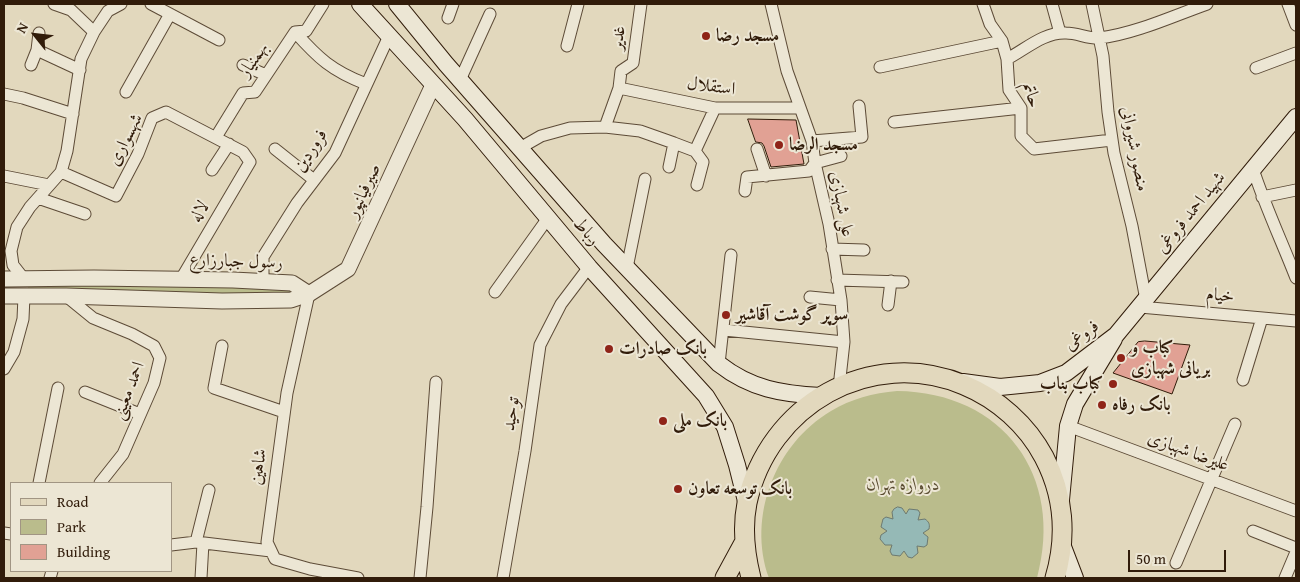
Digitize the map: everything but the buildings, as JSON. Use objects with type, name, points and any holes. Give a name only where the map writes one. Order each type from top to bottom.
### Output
[{"type":"main road","name":"رباط","points":[[360,4],[434,85],[589,267],[706,396],[725,427],[747,505]]},
{"type":"main road","name":"رباط","points":[[397,4],[446,64],[627,268],[719,364],[735,376],[765,388],[794,394],[821,396]]},
{"type":"main road","points":[[434,85],[446,64]]},
{"type":"main road","name":"شهید احمد فروغی","points":[[1116,335],[1296,117]]},
{"type":"main road","name":"فروغی","points":[[954,381],[1000,387],[1040,383],[1070,370],[1116,335]]},
{"type":"main road","name":"فروغی","points":[[1060,504],[1068,426],[1075,404],[1111,347],[1116,335]]},
{"type":"main road","points":[[1070,370],[1071,380],[1074,385],[1084,388]]},
{"type":"main road","points":[[751,578],[744,543],[747,505],[758,468],[772,443],[791,420],[821,396],[857,380],[896,373],[925,375],[954,381],[991,399],[1015,418],[1028,433],[1040,449],[1049,467],[1060,504],[1063,524],[1062,544],[1056,578]]},
{"type":"main road","points":[[725,578],[744,543]]},
{"type":"main road","points":[[1062,544],[1075,578]]},
{"type":"street","points":[[54,4],[71,10],[94,32]]},
{"type":"street","points":[[4,370],[14,352],[23,319],[24,279],[13,265],[11,251],[17,228],[30,207],[61,172],[67,151],[81,59],[94,32],[108,11],[121,4]]},
{"type":"street","points":[[151,4],[218,40]]},
{"type":"street","name":"بهمنیار","points":[[216,137],[243,93],[255,92],[295,32],[306,31],[323,4]]},
{"type":"street","points":[[448,18],[453,4]]},
{"type":"street","points":[[567,46],[578,4]]},
{"type":"street","name":"غدیر","points":[[605,127],[619,88],[621,71],[634,63],[641,4]]},
{"type":"street","name":"علی شهبازی","points":[[771,4],[787,71],[812,141],[829,224],[841,300],[844,342],[839,387]]},
{"type":"street","name":"حاتم","points":[[983,4],[990,24],[1002,41],[1007,59],[1009,90],[1021,108],[1021,136],[1034,150],[1112,140]]},
{"type":"street","points":[[1052,4],[1060,33]]},
{"type":"street","name":"منصور شیروانی","points":[[1092,4],[1103,56],[1112,140],[1132,226],[1143,303]]},
{"type":"street","points":[[1007,59],[1049,34],[1067,33],[1099,38],[1134,30],[1207,4]]},
{"type":"street","points":[[1288,4],[1296,25]]},
{"type":"street","points":[[126,92],[170,14]]},
{"type":"street","points":[[460,80],[490,14]]},
{"type":"street","points":[[295,32],[316,56],[331,67],[348,77],[366,84]]},
{"type":"street","points":[[31,66],[38,50],[40,34]]},
{"type":"street","name":"فروردین","points":[[263,282],[263,257],[297,203],[335,153],[389,36]]},
{"type":"street","points":[[880,66],[1002,41]]},
{"type":"street","points":[[38,50],[80,70]]},
{"type":"street","points":[[1256,68],[1296,54]]},
{"type":"street","points":[[244,65],[266,75]]},
{"type":"street","name":"صیرفیانپور","points":[[309,294],[348,269],[434,85]]},
{"type":"street","name":"استقلال","points":[[619,88],[715,108],[799,108]]},
{"type":"street","points":[[4,94],[73,114]]},
{"type":"street","points":[[812,141],[862,137],[859,106]]},
{"type":"street","points":[[695,151],[715,108]]},
{"type":"street","points":[[894,122],[1021,108]]},
{"type":"street","name":"شهسواری","points":[[61,172],[116,196],[138,154],[152,118],[166,112],[244,152],[250,162]]},
{"type":"street","points":[[520,148],[541,136],[570,128],[605,127],[640,131],[695,151],[703,162],[697,186]]},
{"type":"street","points":[[669,167],[674,143]]},
{"type":"street","points":[[212,170],[228,144]]},
{"type":"street","points":[[275,149],[314,180]]},
{"type":"street","points":[[757,149],[766,176]]},
{"type":"street","points":[[745,191],[747,177],[809,171],[815,163],[841,156]]},
{"type":"street","name":"لاله","points":[[181,280],[250,162]]},
{"type":"street","points":[[1253,169],[1262,197],[1278,231],[1296,278]]},
{"type":"street","points":[[4,176],[49,185]]},
{"type":"street","points":[[627,268],[645,179]]},
{"type":"street","points":[[1262,197],[1296,190]]},
{"type":"street","points":[[38,198],[85,214]]},
{"type":"street","points":[[495,292],[548,218]]},
{"type":"street","points":[[832,249],[864,250]]},
{"type":"street","points":[[719,364],[731,255]]},
{"type":"street","name":"توحید","points":[[504,578],[540,345],[561,304],[589,267]]},
{"type":"street","name":"رسول جبارزارع","points":[[4,279],[292,283],[309,294]]},
{"type":"street","points":[[837,280],[903,282]]},
{"type":"street","points":[[888,305],[891,281]]},
{"type":"street","name":"رسول جبارزارع","points":[[4,296],[222,301],[291,300],[309,294]]},
{"type":"street","name":"شاهین","points":[[271,551],[266,542],[284,412],[309,294]]},
{"type":"street","name":"احمد معینی","points":[[66,296],[93,318],[132,334],[154,346],[160,358],[154,383],[123,454],[101,482]]},
{"type":"street","points":[[810,297],[841,300]]},
{"type":"street","name":"خیام","points":[[1143,303],[1296,321]]},
{"type":"street","points":[[1243,380],[1262,318]]},
{"type":"street","points":[[724,330],[844,342]]},
{"type":"street","points":[[222,346],[214,388],[284,412]]},
{"type":"street","points":[[420,578],[436,382]]},
{"type":"street","points":[[39,482],[58,388]]},
{"type":"street","points":[[85,392],[140,414]]},
{"type":"street","points":[[1176,563],[1236,424]]},
{"type":"street","name":"علیرضا شهبازی","points":[[1068,426],[1296,512]]},
{"type":"street","points":[[201,578],[199,542],[209,490]]},
{"type":"street","points":[[1253,531],[1296,548]]},
{"type":"street","points":[[172,545],[199,542],[271,551],[275,559],[310,569],[358,578]]},
{"type":"street","points":[[1285,578],[1296,552]]},
{"type":"green space","points":[[28,283],[290,287],[299,293],[290,296],[28,291]]},
{"type":"green space","name":"دروازه تهران","points":[[897,391],[935,395],[968,406],[995,424],[1017,447],[1033,474],[1042,506],[1043,541],[1037,578],[769,578],[763,555],[764,507],[771,484],[781,462],[795,442],[811,425],[831,411],[862,397]]},
{"type":"water","points":[[898,507],[902,508],[906,514],[909,509],[918,510],[920,513],[918,520],[925,519],[929,524],[929,529],[923,533],[928,537],[927,545],[924,547],[917,546],[918,553],[912,558],[908,557],[904,551],[900,556],[892,555],[890,551],[892,545],[885,545],[880,539],[881,535],[887,531],[881,527],[883,519],[886,517],[893,519],[892,512]]},
{"type":"place","name":"مسجد رضا","points":[[706,36]]},
{"type":"place","name":"مسجد الرضا","points":[[779,145]]},
{"type":"place","name":"سوپر گوشت آقاشیر","points":[[726,315]]},
{"type":"place","name":"بانک صادرات","points":[[609,349]]},
{"type":"place","name":"کباب و بریانی شهبازی","points":[[1121,358]]},
{"type":"place","name":"کباب بناب","points":[[1113,384]]},
{"type":"place","name":"بانک رفاه","points":[[1102,405]]},
{"type":"place","name":"بانک ملی","points":[[663,421]]},
{"type":"place","name":"بانک توسعه تعاون","points":[[678,489]]}]
